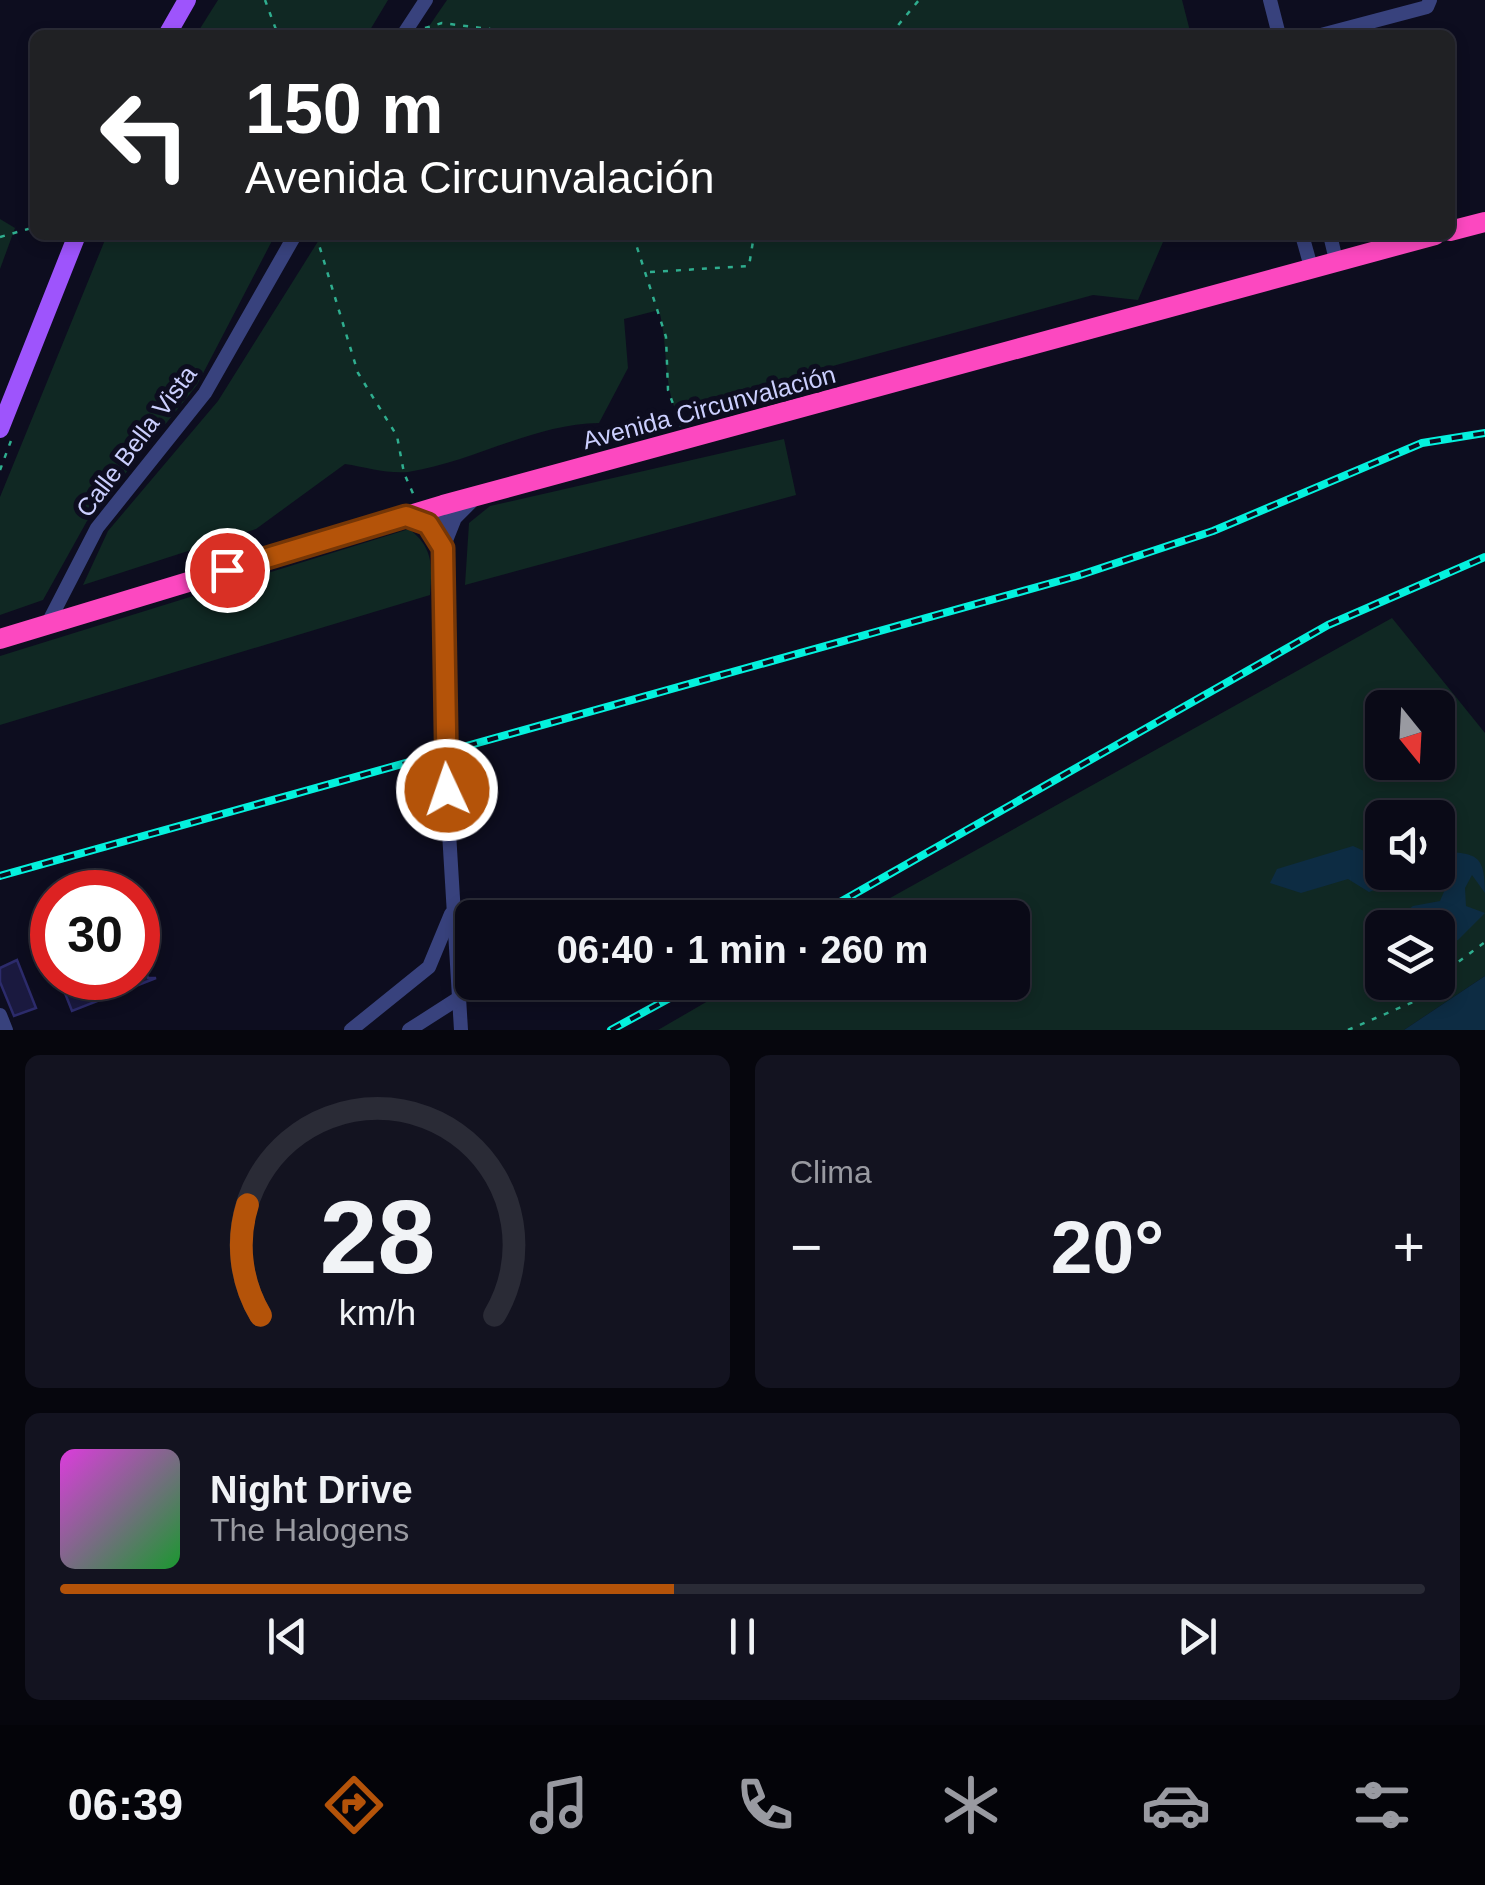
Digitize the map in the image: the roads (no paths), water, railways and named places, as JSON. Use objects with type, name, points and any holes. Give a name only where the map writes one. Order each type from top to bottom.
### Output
[{"type":"highway","points":[[1455,230],[1485,222]]},
{"type":"highway","name":"Avenida Circunvalación","points":[[0,639],[443,504],[1415,240]]},
{"type":"main road","points":[[170,30],[187,0]]},
{"type":"main road","points":[[0,430],[75,240]]},
{"type":"street","points":[[407,30],[426,0]]},
{"type":"street","points":[[1270,0],[1278,30]]},
{"type":"street","points":[[1340,30],[1427,7],[1430,0]]},
{"type":"street","name":"Calle Bella Vista","points":[[47,625],[97,528],[205,393],[292,240]]},
{"type":"street","points":[[1303,240],[1311,267]]},
{"type":"street","points":[[1331,240],[1336,260]]},
{"type":"street","points":[[443,548],[455,518],[478,495]]},
{"type":"street","points":[[443,504],[444,750],[455,927]]},
{"type":"street","points":[[414,514],[428,524],[443,548]]},
{"type":"street","points":[[352,1030],[430,966],[454,909]]},
{"type":"street","points":[[410,1030],[456,1000]]},
{"type":"street","points":[[459,1000],[461,1030]]},
{"type":"street","points":[[0,1015],[6,1030]]},
{"type":"water","points":[[1353,846],[1365,851],[1365,890],[1348,879],[1301,893],[1270,883],[1277,869]]},
{"type":"water","points":[[1455,852],[1480,862],[1485,893],[1472,875],[1465,888],[1466,906],[1485,913],[1458,940],[1455,941],[1455,910],[1408,910],[1440,901],[1445,890],[1455,890]]},
{"type":"water","points":[[1485,976],[1485,1030],[1404,1030],[1449,1000],[1455,1000],[1455,996]]},
{"type":"railway","points":[[0,876],[1077,576],[1213,531],[1422,443],[1485,433]]},
{"type":"railway","points":[[844,900],[1328,625],[1485,557]]},
{"type":"railway","points":[[611,1030],[666,1000]]}]
